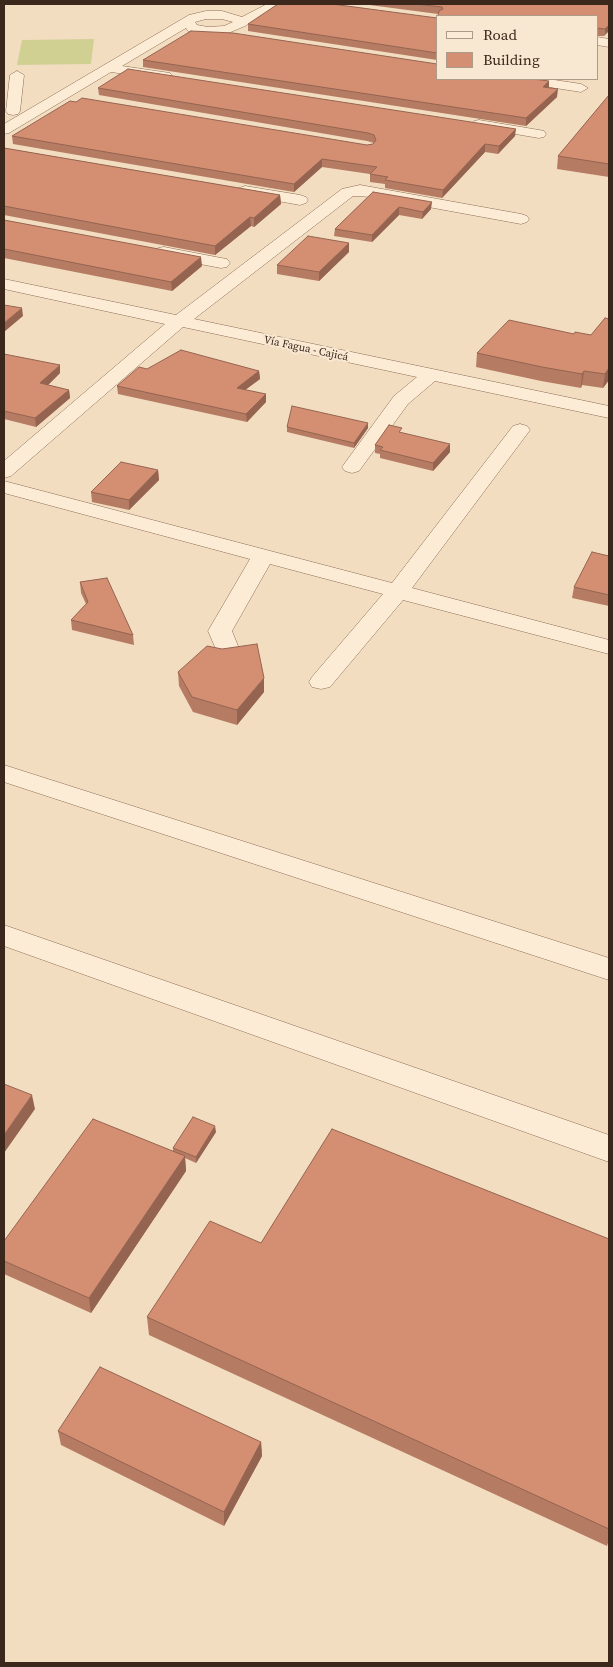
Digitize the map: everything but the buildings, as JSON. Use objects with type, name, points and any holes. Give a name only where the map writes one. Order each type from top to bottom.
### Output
[{"type":"street","points":[[4,130],[109,68],[206,15],[235,20],[276,4]]},
{"type":"street","points":[[208,31],[226,30],[247,5]]},
{"type":"street","points":[[191,24],[208,31],[246,36]]},
{"type":"street","points":[[4,146],[126,70],[191,24]]},
{"type":"street","points":[[109,68],[175,77]]},
{"type":"street","points":[[17,75],[8,111],[36,110]]},
{"type":"street","points":[[530,80],[582,88]]},
{"type":"street","points":[[62,95],[79,99]]},
{"type":"street","points":[[460,122],[539,134]]},
{"type":"street","points":[[233,189],[300,200]]},
{"type":"street","points":[[4,472],[178,322],[348,192],[360,190],[374,192],[521,219]]},
{"type":"street","points":[[146,249],[221,263]]},
{"type":"street","name":"Vía Fagua - Cajicá","points":[[7,288],[431,375],[461,373],[609,412]]},
{"type":"street","points":[[352,467],[401,400],[431,375]]},
{"type":"street","points":[[321,682],[397,592],[520,430]]},
{"type":"street","points":[[4,487],[609,647]]},
{"type":"street","points":[[228,651],[220,631],[263,556]]},
{"type":"street","points":[[4,772],[609,969]]},
{"type":"street","points":[[4,935],[609,1150]]},
{"type":"shaded area","points":[[94,39],[91,64],[17,65],[22,40]]}]
